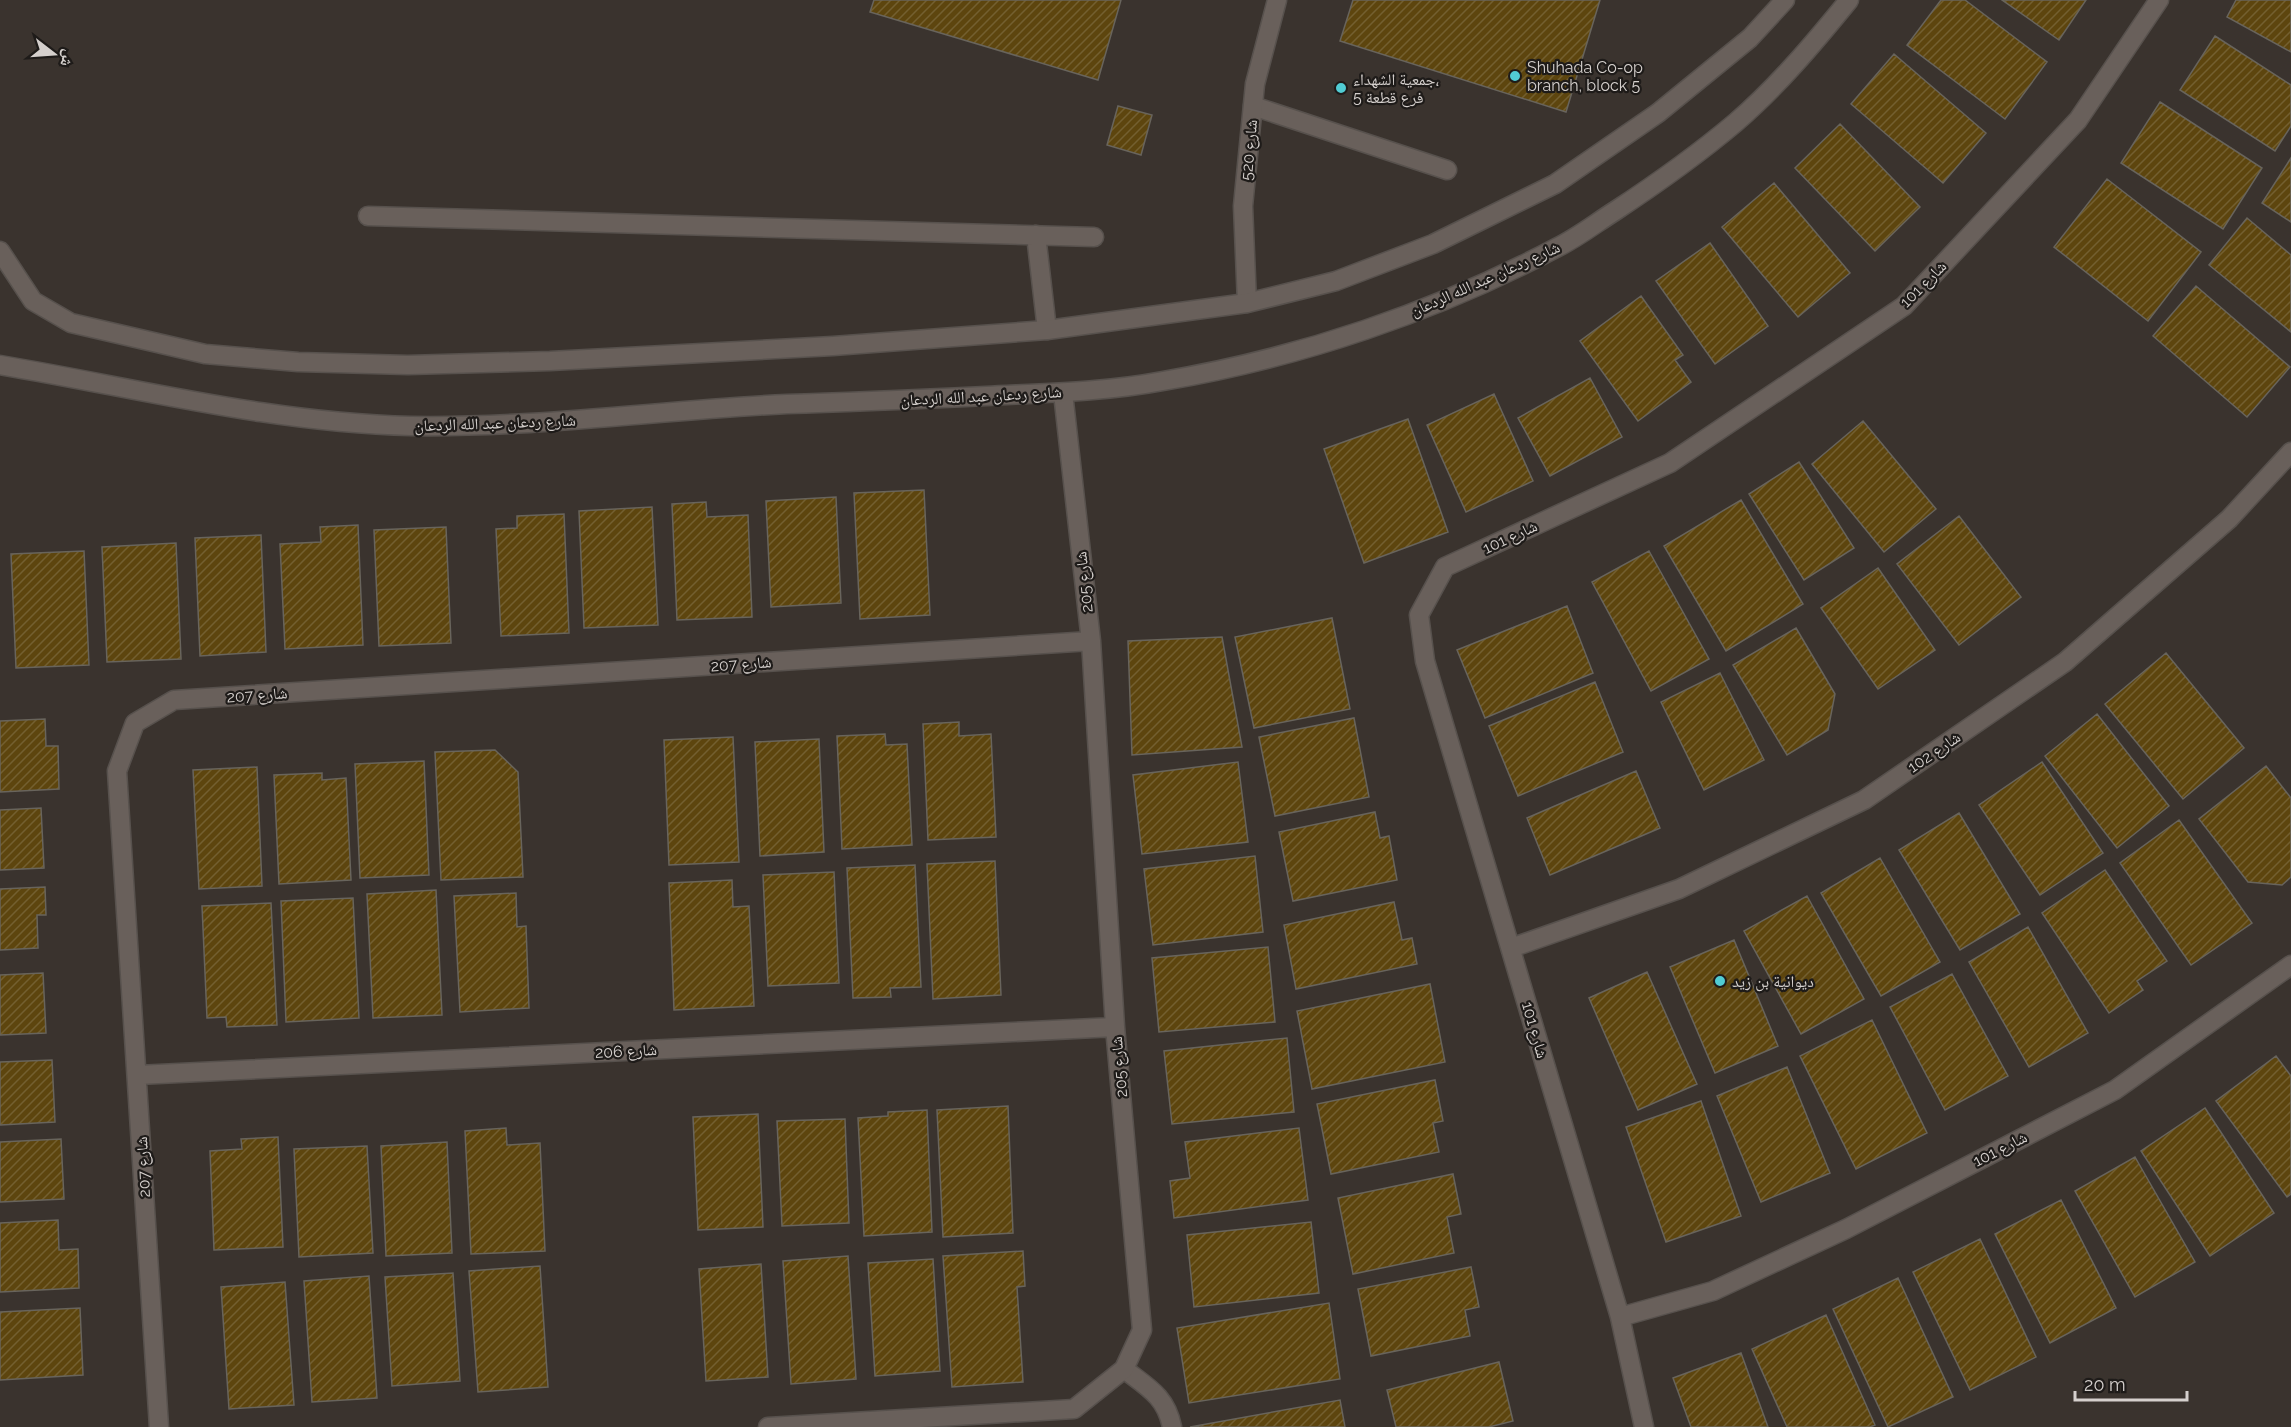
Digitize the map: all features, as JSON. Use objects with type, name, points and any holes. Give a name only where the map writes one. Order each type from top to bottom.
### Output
[{"type":"street","name":"شارع 520","points":[[1247,303],[1244,206],[1255,84],[1277,0]]},
{"type":"street","points":[[0,251],[33,301],[71,323],[205,354],[298,362],[408,365],[550,361],[833,346],[1047,330],[1247,303],[1336,281],[1433,244],[1555,184],[1658,113],[1750,38],[1785,0]]},
{"type":"street","name":"شارع ردعان عبد الله الردعان","points":[[0,365],[96,381],[190,401],[284,416],[410,426],[560,422],[738,407],[1064,393],[1162,382],[1254,361],[1342,337],[1444,301],[1560,247],[1662,180],[1737,121],[1808,50],[1850,0]]},
{"type":"street","name":"شارع 101","points":[[1644,1427],[1620,1317],[1425,661],[1419,615],[1445,567],[1670,463],[1904,306],[2078,120],[2159,0]]},
{"type":"street","points":[[1253,106],[1447,170]]},
{"type":"street","points":[[368,216],[1094,237]]},
{"type":"street","points":[[1036,235],[1047,330]]},
{"type":"street","name":"شارع 205","points":[[768,1427],[1074,1409],[1124,1369],[1142,1330],[1115,1027],[1091,641],[1064,393]]},
{"type":"street","name":"شارع 102","points":[[1511,948],[1678,889],[1864,800],[2066,662],[2229,519],[2291,452]]},
{"type":"street","name":"شارع 207","points":[[159,1427],[117,771],[135,723],[174,700],[1091,641]]},
{"type":"street","name":"شارع 101","points":[[1620,1317],[1713,1291],[1846,1229],[2115,1090],[2291,965]]},
{"type":"street","name":"شارع 206","points":[[138,1075],[1115,1027]]},
{"type":"street","points":[[1124,1369],[1153,1390],[1169,1411],[1172,1427]]},
{"type":"building","points":[[874,0],[1121,0],[1098,80],[870,12]]},
{"type":"building","name":"Shuhada Co-op branch, block 5","points":[[1353,0],[1600,0],[1566,112],[1340,41]]},
{"type":"building","points":[[1941,0],[1965,0],[2047,62],[2005,119],[1907,45]]},
{"type":"building","points":[[2002,0],[2086,0],[2059,40]]},
{"type":"building","points":[[2236,0],[2291,0],[2291,52],[2227,17]]},
{"type":"building","points":[[2215,36],[2291,85],[2291,126],[2275,151],[2180,90]]},
{"type":"building","points":[[1894,54],[1986,133],[1943,183],[1851,104]]},
{"type":"building","points":[[2160,102],[2262,168],[2223,229],[2121,163]]},
{"type":"building","points":[[1118,106],[1152,115],[1141,155],[1107,145]]},
{"type":"building","points":[[1840,124],[1920,207],[1875,251],[1795,168]]},
{"type":"building","points":[[2291,158],[2291,222],[2262,203]]},
{"type":"building","points":[[2107,179],[2201,252],[2148,321],[2054,247]]},
{"type":"building","points":[[1774,183],[1850,273],[1798,317],[1722,227]]},
{"type":"building","points":[[2247,218],[2291,255],[2291,332],[2209,265]]},
{"type":"building","points":[[1710,243],[1768,326],[1715,364],[1656,281]]},
{"type":"building","points":[[2196,286],[2290,367],[2247,417],[2153,336]]},
{"type":"building","points":[[1641,296],[1683,355],[1675,360],[1691,382],[1638,421],[1580,341]]},
{"type":"building","points":[[1590,378],[1622,437],[1550,476],[1518,418]]},
{"type":"building","points":[[1494,394],[1533,481],[1466,512],[1427,425]]},
{"type":"building","points":[[1408,419],[1448,532],[1364,563],[1324,449]]},
{"type":"building","points":[[1863,421],[1936,509],[1884,552],[1812,464]]},
{"type":"building","points":[[1799,462],[1854,548],[1804,580],[1749,494]]},
{"type":"building","points":[[924,490],[930,615],[860,619],[854,493]]},
{"type":"building","points":[[836,497],[841,603],[771,607],[766,501]]},
{"type":"building","points":[[1741,500],[1803,604],[1726,651],[1664,546]]},
{"type":"building","points":[[706,502],[707,517],[748,515],[752,617],[677,620],[672,504]]},
{"type":"building","points":[[652,507],[658,625],[584,628],[579,511]]},
{"type":"building","points":[[564,514],[569,633],[501,636],[496,529],[517,528],[517,516]]},
{"type":"building","points":[[1959,516],[2021,597],[1959,645],[1897,564]]},
{"type":"building","points":[[358,525],[363,645],[285,649],[280,544],[321,542],[320,527]]},
{"type":"building","points":[[446,527],[451,643],[379,646],[374,530]]},
{"type":"building","points":[[261,535],[266,652],[200,656],[195,538]]},
{"type":"building","points":[[176,543],[181,659],[107,662],[102,547]]},
{"type":"building","points":[[84,551],[89,665],[16,668],[11,554]]},
{"type":"building","points":[[1649,551],[1709,659],[1651,691],[1592,582]]},
{"type":"building","points":[[1878,568],[1935,650],[1878,689],[1821,608]]},
{"type":"building","points":[[1567,606],[1593,673],[1485,718],[1457,650]]},
{"type":"building","points":[[1332,618],[1350,709],[1254,728],[1235,637]]},
{"type":"building","points":[[1796,628],[1835,694],[1828,730],[1787,755],[1733,665]]},
{"type":"building","points":[[1222,637],[1242,747],[1132,755],[1128,641]]},
{"type":"building","points":[[2166,653],[2244,748],[2183,799],[2105,704]]},
{"type":"building","points":[[1720,673],[1764,760],[1704,790],[1661,702]]},
{"type":"building","points":[[1595,682],[1623,752],[1518,796],[1489,726]]},
{"type":"building","points":[[2097,714],[2169,806],[2117,848],[2045,756]]},
{"type":"building","points":[[1354,718],[1369,797],[1275,816],[1259,737]]},
{"type":"building","points":[[45,719],[46,746],[58,746],[59,789],[0,792],[0,721]]},
{"type":"building","points":[[959,722],[959,736],[991,734],[996,837],[928,840],[923,724]]},
{"type":"building","points":[[885,734],[886,745],[907,744],[912,845],[842,849],[837,736]]},
{"type":"building","points":[[733,737],[739,862],[669,865],[664,740]]},
{"type":"building","points":[[819,739],[824,852],[760,856],[755,742]]},
{"type":"building","points":[[495,750],[518,772],[523,877],[441,880],[435,752]]},
{"type":"building","points":[[424,761],[429,875],[360,878],[355,764]]},
{"type":"building","points":[[1238,762],[1248,842],[1142,854],[1133,775]]},
{"type":"building","points":[[2042,762],[2103,853],[2040,895],[1979,805]]},
{"type":"building","points":[[2266,766],[2291,798],[2291,877],[2282,885],[2248,882],[2199,819]]},
{"type":"building","points":[[257,767],[262,886],[199,889],[193,770]]},
{"type":"building","points":[[1636,771],[1660,828],[1550,875],[1527,818]]},
{"type":"building","points":[[322,773],[322,780],[346,778],[351,880],[279,884],[274,775]]},
{"type":"building","points":[[41,808],[44,868],[0,870],[0,810]]},
{"type":"building","points":[[1375,812],[1380,838],[1389,836],[1397,880],[1293,901],[1279,832]]},
{"type":"building","points":[[1959,813],[2020,914],[1960,950],[1899,850]]},
{"type":"building","points":[[2179,820],[2252,923],[2191,965],[2120,863]]},
{"type":"building","points":[[1255,856],[1263,932],[1153,945],[1144,869]]},
{"type":"building","points":[[1880,858],[1940,962],[1881,996],[1821,893]]},
{"type":"building","points":[[995,861],[1001,995],[933,999],[927,864]]},
{"type":"building","points":[[915,865],[921,987],[890,988],[891,997],[853,998],[847,868]]},
{"type":"building","points":[[2105,870],[2167,961],[2137,981],[2143,990],[2109,1013],[2042,913]]},
{"type":"building","points":[[834,872],[839,983],[768,986],[763,875]]},
{"type":"building","points":[[732,880],[733,907],[749,906],[754,1006],[674,1010],[669,883]]},
{"type":"building","points":[[45,887],[46,915],[37,915],[38,948],[0,950],[0,889]]},
{"type":"building","points":[[436,890],[442,1015],[373,1018],[367,894]]},
{"type":"building","points":[[516,893],[517,927],[526,926],[529,1008],[460,1012],[454,896]]},
{"type":"building","points":[[1807,896],[1864,999],[1801,1034],[1744,931]]},
{"type":"building","points":[[353,898],[359,1018],[286,1022],[281,901]]},
{"type":"building","points":[[1394,902],[1402,940],[1412,938],[1417,964],[1296,989],[1284,925]]},
{"type":"building","points":[[271,903],[277,1025],[227,1027],[226,1017],[207,1018],[202,906]]},
{"type":"building","points":[[2028,927],[2088,1033],[2029,1067],[1969,962]]},
{"type":"building","points":[[1734,940],[1778,1046],[1715,1073],[1670,967]]},
{"type":"building","points":[[1268,947],[1275,1022],[1159,1032],[1152,958]]},
{"type":"building","points":[[1647,972],[1697,1084],[1638,1110],[1589,998]]},
{"type":"building","points":[[43,973],[46,1033],[0,1035],[0,975]]},
{"type":"building","points":[[1952,974],[2008,1076],[1945,1110],[1890,1007]]},
{"type":"building","points":[[1430,984],[1445,1062],[1312,1089],[1297,1011]]},
{"type":"building","points":[[1872,1020],[1927,1133],[1856,1169],[1800,1056]]},
{"type":"building","points":[[1287,1038],[1294,1112],[1172,1124],[1164,1051]]},
{"type":"building","points":[[2276,1056],[2291,1076],[2291,1194],[2287,1197],[2216,1101]]},
{"type":"building","points":[[52,1060],[55,1122],[0,1125],[0,1062]]},
{"type":"building","points":[[1787,1067],[1830,1173],[1761,1202],[1717,1096]]},
{"type":"building","points":[[1435,1080],[1443,1121],[1433,1123],[1439,1152],[1331,1174],[1317,1104]]},
{"type":"building","points":[[1701,1101],[1741,1216],[1666,1242],[1626,1127]]},
{"type":"building","points":[[1008,1106],[1013,1233],[943,1237],[937,1110]]},
{"type":"building","points":[[2205,1108],[2274,1213],[2210,1256],[2141,1151]]},
{"type":"building","points":[[927,1110],[932,1232],[864,1236],[858,1118],[888,1116],[888,1112]]},
{"type":"building","points":[[758,1114],[763,1227],[698,1230],[693,1117]]},
{"type":"building","points":[[845,1119],[849,1223],[782,1226],[777,1121]]},
{"type":"building","points":[[506,1128],[507,1145],[540,1143],[545,1251],[471,1254],[465,1131]]},
{"type":"building","points":[[1299,1128],[1308,1200],[1174,1218],[1170,1181],[1190,1178],[1185,1142]]},
{"type":"building","points":[[278,1137],[283,1247],[214,1250],[210,1151],[242,1149],[241,1139]]},
{"type":"building","points":[[61,1139],[64,1199],[0,1202],[0,1142]]},
{"type":"building","points":[[447,1142],[452,1253],[386,1256],[381,1146]]},
{"type":"building","points":[[367,1146],[373,1253],[299,1257],[294,1149]]},
{"type":"building","points":[[2135,1157],[2195,1262],[2135,1297],[2075,1191]]},
{"type":"building","points":[[1453,1174],[1461,1214],[1447,1217],[1454,1253],[1353,1274],[1338,1198]]},
{"type":"building","points":[[2061,1200],[2116,1308],[2050,1343],[1995,1234]]},
{"type":"building","points":[[58,1220],[59,1250],[78,1249],[79,1288],[0,1292],[0,1223]]},
{"type":"building","points":[[1311,1222],[1319,1293],[1194,1307],[1187,1235]]},
{"type":"building","points":[[1980,1239],[2036,1357],[1970,1390],[1913,1272]]},
{"type":"building","points":[[1023,1251],[1025,1286],[1017,1287],[1023,1382],[952,1387],[943,1256]]},
{"type":"building","points":[[848,1256],[856,1379],[791,1384],[783,1261]]},
{"type":"building","points":[[933,1259],[940,1371],[875,1376],[868,1263]]},
{"type":"building","points":[[761,1264],[768,1377],[706,1381],[699,1269]]},
{"type":"building","points":[[540,1266],[548,1387],[478,1392],[469,1271]]},
{"type":"building","points":[[1471,1267],[1479,1307],[1465,1310],[1470,1336],[1371,1356],[1358,1289]]},
{"type":"building","points":[[453,1273],[460,1381],[392,1386],[385,1277]]},
{"type":"building","points":[[369,1276],[377,1398],[312,1402],[304,1281]]},
{"type":"building","points":[[1898,1278],[1953,1397],[1888,1427],[1833,1309]]},
{"type":"building","points":[[285,1282],[294,1405],[229,1409],[221,1287]]},
{"type":"building","points":[[1329,1303],[1340,1379],[1189,1403],[1177,1328]]},
{"type":"building","points":[[80,1308],[83,1375],[0,1380],[0,1312]]},
{"type":"building","points":[[1826,1315],[1875,1425],[1870,1427],[1787,1427],[1752,1349]]},
{"type":"building","points":[[1741,1353],[1768,1427],[1691,1427],[1673,1378]]},
{"type":"building","points":[[1499,1362],[1513,1421],[1489,1427],[1396,1427],[1387,1390]]},
{"type":"building","points":[[1340,1400],[1345,1427],[1190,1427]]},
{"type":"place","name":"Shuhada Co-op branch, block 5","points":[[1515,76]]},
{"type":"place","name":"جمعية الشهداء، فرع قطعة 5","points":[[1341,88]]},
{"type":"place","name":"ديوانية بن زيد","points":[[1720,981]]}]
